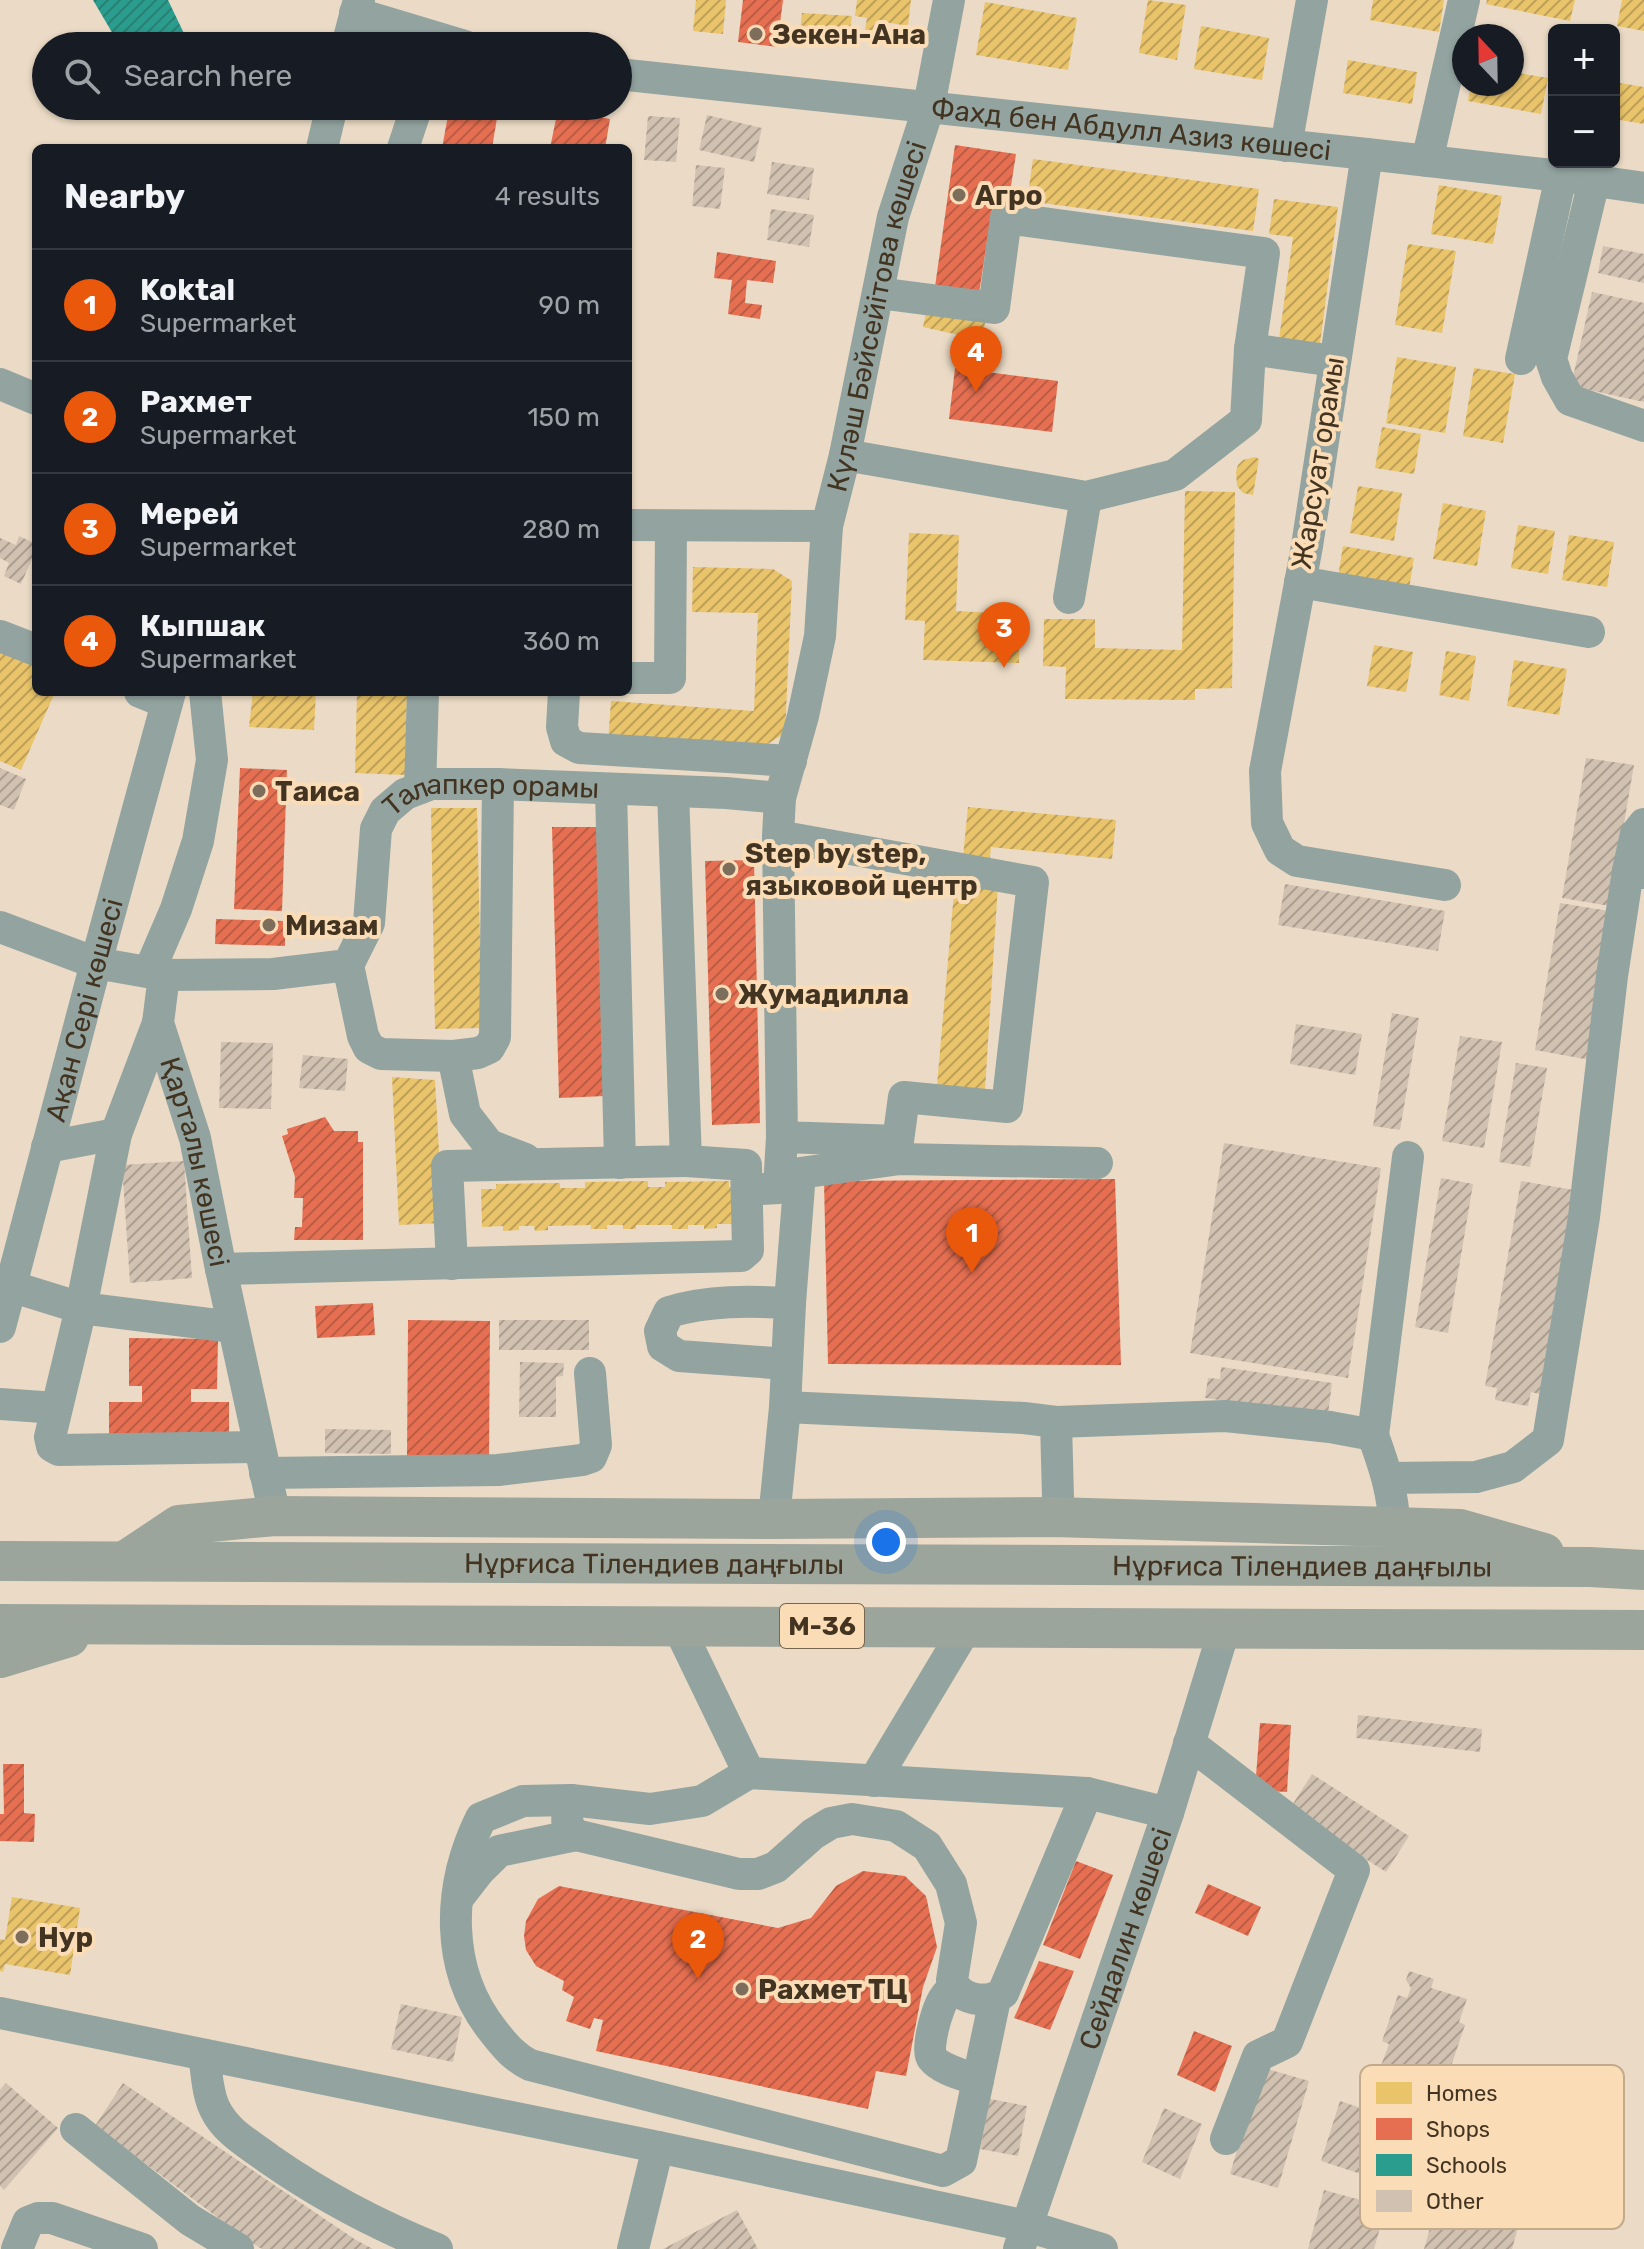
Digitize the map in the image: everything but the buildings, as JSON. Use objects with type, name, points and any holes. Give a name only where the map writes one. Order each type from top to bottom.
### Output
[{"type":"main road","points":[[125,1561],[179,1525],[275,1516],[1054,1517],[1460,1529],[1590,1567]]},
{"type":"main road","points":[[347,1516],[452,1562]]},
{"type":"main road","name":"Нұрғиса Тілендиев даңғылы","points":[[0,1561],[1590,1567],[1644,1570]]},
{"type":"main road","points":[[898,1626],[890,1607],[890,1592],[895,1577],[906,1564]]},
{"type":"main road","name":"M-36","points":[[0,1624],[1644,1630]]},
{"type":"main road","points":[[0,1658],[114,1624]]},
{"type":"street","name":"Күләш Бәйсейітова көшесі","points":[[791,761],[820,636],[827,526],[845,455],[893,217],[929,106],[949,0]]},
{"type":"street","points":[[1286,146],[1312,0]]},
{"type":"street","points":[[1427,161],[1464,0]]},
{"type":"street","points":[[350,32],[357,6],[420,32]]},
{"type":"street","name":"Фахд бен Абдулл Азиз көшесі","points":[[632,75],[1367,154],[1644,188]]},
{"type":"street","points":[[323,144],[329,120]]},
{"type":"street","points":[[404,144],[412,120]]},
{"type":"street","name":"Жарсуат орамы","points":[[1367,154],[1300,582],[1265,771],[1267,823],[1280,850],[1297,861],[1445,885]]},
{"type":"street","points":[[1521,359],[1561,176]]},
{"type":"street","points":[[1594,181],[1551,359],[1570,400],[1644,426]]},
{"type":"street","points":[[845,455],[1086,497],[1175,475],[1246,420],[1250,349],[1264,253],[1006,218],[994,308],[878,293]]},
{"type":"street","points":[[1250,349],[1334,361]]},
{"type":"street","points":[[0,384],[32,397]]},
{"type":"street","points":[[1069,598],[1086,497]]},
{"type":"street","points":[[632,525],[827,526]]},
{"type":"street","points":[[632,678],[670,678],[671,526]]},
{"type":"street","points":[[1300,582],[1589,632]]},
{"type":"street","points":[[0,636],[32,648]]},
{"type":"street","name":"Ақан Сері көшесі","points":[[4,1306],[96,963],[159,696]]},
{"type":"street","name":"Қарталы көшесі","points":[[205,696],[212,760],[198,841],[156,974],[158,1023],[195,1138],[275,1516]]},
{"type":"street","points":[[420,788],[423,696]]},
{"type":"street","points":[[564,696],[562,727],[566,741],[579,748],[791,761],[780,798],[778,836],[782,1137],[779,1188],[747,1190]]},
{"type":"street","name":"Талапкер орамы","points":[[348,965],[369,923],[376,829],[385,811],[405,794],[420,788],[431,784],[498,784],[780,798]]},
{"type":"street","points":[[0,927],[96,963],[156,974],[273,974],[348,965],[363,1036],[369,1048],[381,1054],[453,1056],[478,1053],[489,1048],[495,1037],[498,784]]},
{"type":"street","points":[[611,789],[620,1163]]},
{"type":"street","points":[[673,791],[686,1161]]},
{"type":"street","points":[[1388,1478],[1476,1477],[1513,1467],[1548,1440],[1584,1217],[1612,976],[1636,872],[1636,834],[1644,824]]},
{"type":"street","points":[[778,836],[1033,882],[1007,1107],[904,1097],[898,1141],[782,1137]]},
{"type":"street","points":[[158,1023],[116,1134],[81,1308],[50,1437],[52,1446],[59,1450],[498,1470],[582,1460],[591,1457],[596,1445],[590,1373]]},
{"type":"street","points":[[453,1056],[465,1114],[489,1145],[539,1165]]},
{"type":"street","points":[[47,1147],[116,1134]]},
{"type":"street","points":[[1394,1527],[1394,1505],[1388,1478],[1373,1435],[1408,1157]]},
{"type":"street","points":[[774,1519],[785,1407],[800,1173],[900,1159],[1097,1163]]},
{"type":"street","points":[[221,1269],[452,1264],[741,1256],[748,1250],[746,1165],[686,1161],[447,1166],[452,1264]]},
{"type":"street","points":[[787,1364],[679,1356],[663,1346],[660,1331],[669,1312],[696,1304],[790,1303]]},
{"type":"street","points":[[4,1306],[81,1308],[233,1327]]},
{"type":"street","points":[[0,1404],[56,1408]]},
{"type":"street","points":[[785,1407],[1056,1422],[1225,1416],[1330,1427],[1373,1435]]},
{"type":"street","points":[[1054,1517],[1058,1498],[1056,1422]]},
{"type":"street","points":[[678,1626],[749,1773]]},
{"type":"street","points":[[874,1781],[967,1626]]},
{"type":"street","name":"Сейдалин көшесі","points":[[1023,2238],[1168,1813],[1225,1627]]},
{"type":"street","points":[[1189,1743],[1354,1870],[1287,2042],[1258,2056],[1226,2139]]},
{"type":"street","points":[[995,1999],[961,2161],[943,2171],[530,2065],[507,2050],[479,2014],[457,1954],[455,1902],[468,1844],[481,1818],[523,1801],[571,1800],[650,1809],[702,1801],[749,1773],[1087,1793],[1168,1813]]},
{"type":"street","points":[[896,1826],[909,1783]]},
{"type":"street","points":[[455,1902],[499,1851],[576,1835],[739,1874],[758,1874],[776,1867],[813,1834],[831,1823],[852,1819],[896,1826],[927,1846],[951,1884],[961,1923],[952,1980],[960,1994],[986,2001],[1003,1993],[1087,1793]]},
{"type":"street","points":[[571,1800],[567,1817],[569,1828],[576,1835]]},
{"type":"street","points":[[955,1988],[945,1997],[938,2011],[928,2051],[938,2063],[978,2080]]},
{"type":"street","points":[[0,2013],[658,2147],[1023,2238],[1102,2249]]},
{"type":"street","points":[[204,2055],[215,2110],[229,2131],[312,2188],[389,2230],[437,2249]]},
{"type":"street","points":[[76,2129],[190,2220],[238,2249]]},
{"type":"street","points":[[633,2249],[658,2147]]},
{"type":"street","points":[[17,2249],[28,2222],[38,2218],[52,2218],[142,2249]]},
{"type":"place","name":"Зекен-Ана","points":[[756,34]]},
{"type":"place","name":"Агро","points":[[959,195]]},
{"type":"place","name":"Кыпшак","points":[[976,392]]},
{"type":"place","name":"Мерей","points":[[1004,668]]},
{"type":"place","name":"Таиса","points":[[259,791]]},
{"type":"place","name":"Step by step, языковой центр","points":[[729,869]]},
{"type":"place","name":"Мизам","points":[[269,925]]},
{"type":"place","name":"Жумадилла","points":[[722,994]]},
{"type":"place","name":"Koktal","points":[[972,1273]]},
{"type":"place","name":"Нур","points":[[22,1937]]},
{"type":"place","name":"Рахмет","points":[[698,1979]]},
{"type":"place","name":"Рахмет ТЦ","points":[[742,1989]]}]
